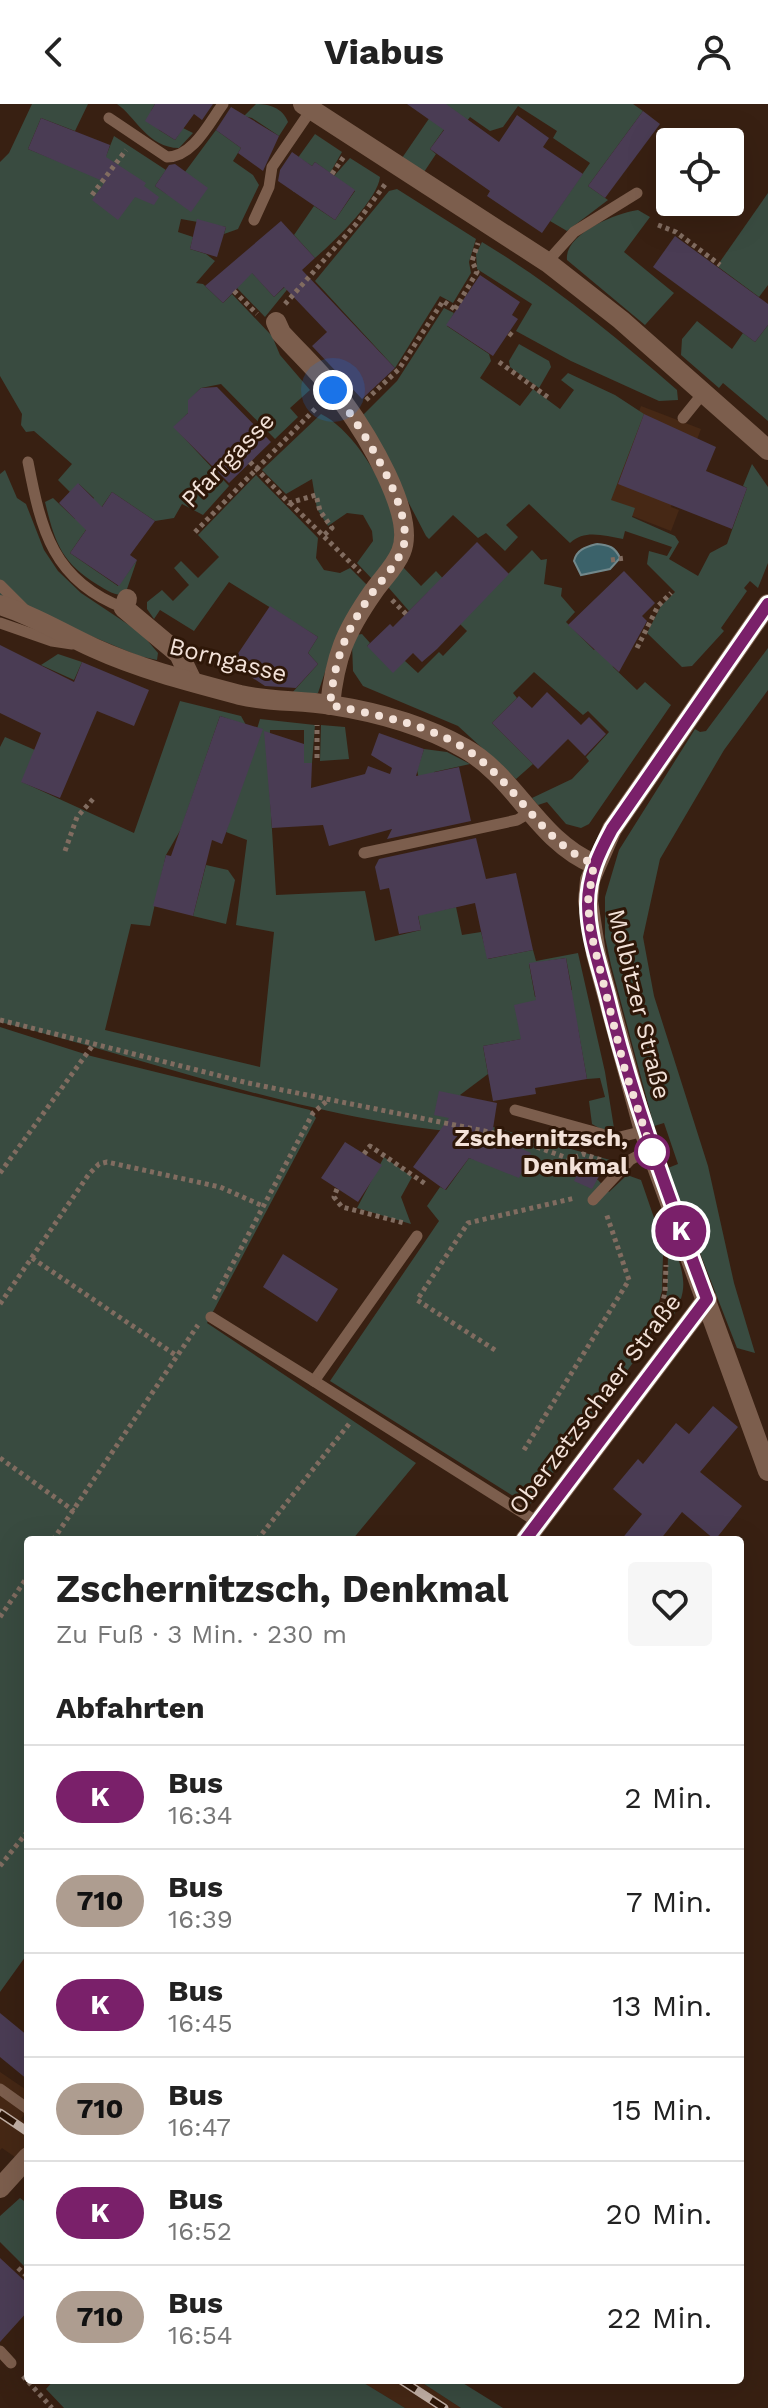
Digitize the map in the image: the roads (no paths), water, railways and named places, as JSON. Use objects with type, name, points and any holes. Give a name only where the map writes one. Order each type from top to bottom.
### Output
[{"type":"street","points":[[307,107],[547,262],[621,320],[768,450]]},
{"type":"street","points":[[269,321],[333,390],[351,415],[388,480],[406,528],[402,551],[343,642],[324,704]]},
{"type":"street","points":[[126,603],[179,654],[192,681]]},
{"type":"street","name":"Molbitzer Straße","points":[[768,604],[612,829],[594,864],[588,901],[590,929],[647,1140],[768,1471]]},
{"type":"street","name":"Borngasse","points":[[0,605],[95,648],[192,681],[243,696],[324,704],[390,718],[464,748],[501,778],[569,853],[594,864]]},
{"type":"street","name":"Oberzetzschaer Straße","points":[[528,1536],[707,1299]]},
{"type":"street","points":[[0,2188],[24,2161]]},
{"type":"lane","points":[[109,118],[167,157],[177,157],[193,145],[223,104]]},
{"type":"lane","points":[[254,220],[269,187],[272,167],[307,107]]},
{"type":"lane","points":[[547,262],[574,232],[637,193]]},
{"type":"lane","points":[[683,418],[704,392]]},
{"type":"lane","points":[[28,462],[36,506],[57,558],[70,575],[93,592],[126,603]]},
{"type":"lane","points":[[0,585],[24,605],[31,617]]},
{"type":"lane","points":[[0,623],[52,641],[95,648]]},
{"type":"lane","points":[[364,853],[517,820],[531,812]]},
{"type":"lane","points":[[515,1110],[616,1138],[647,1140]]},
{"type":"lane","points":[[593,1200],[647,1140]]},
{"type":"lane","points":[[314,1381],[417,1236]]},
{"type":"lane","points":[[208,1315],[539,1523]]},
{"type":"lane","points":[[0,2089],[24,2106]]},
{"type":"lane","points":[[0,2351],[11,2363]]},
{"type":"water","points":[[597,544],[611,547],[620,558],[610,569],[581,575],[575,557],[582,549]]},
{"type":"railway","points":[[0,2113],[24,2129]]},
{"type":"railway","points":[[407,2384],[444,2408]]},
{"type":"place","name":"Zschernitzsch, Denkmal","points":[[652,1152]]}]
